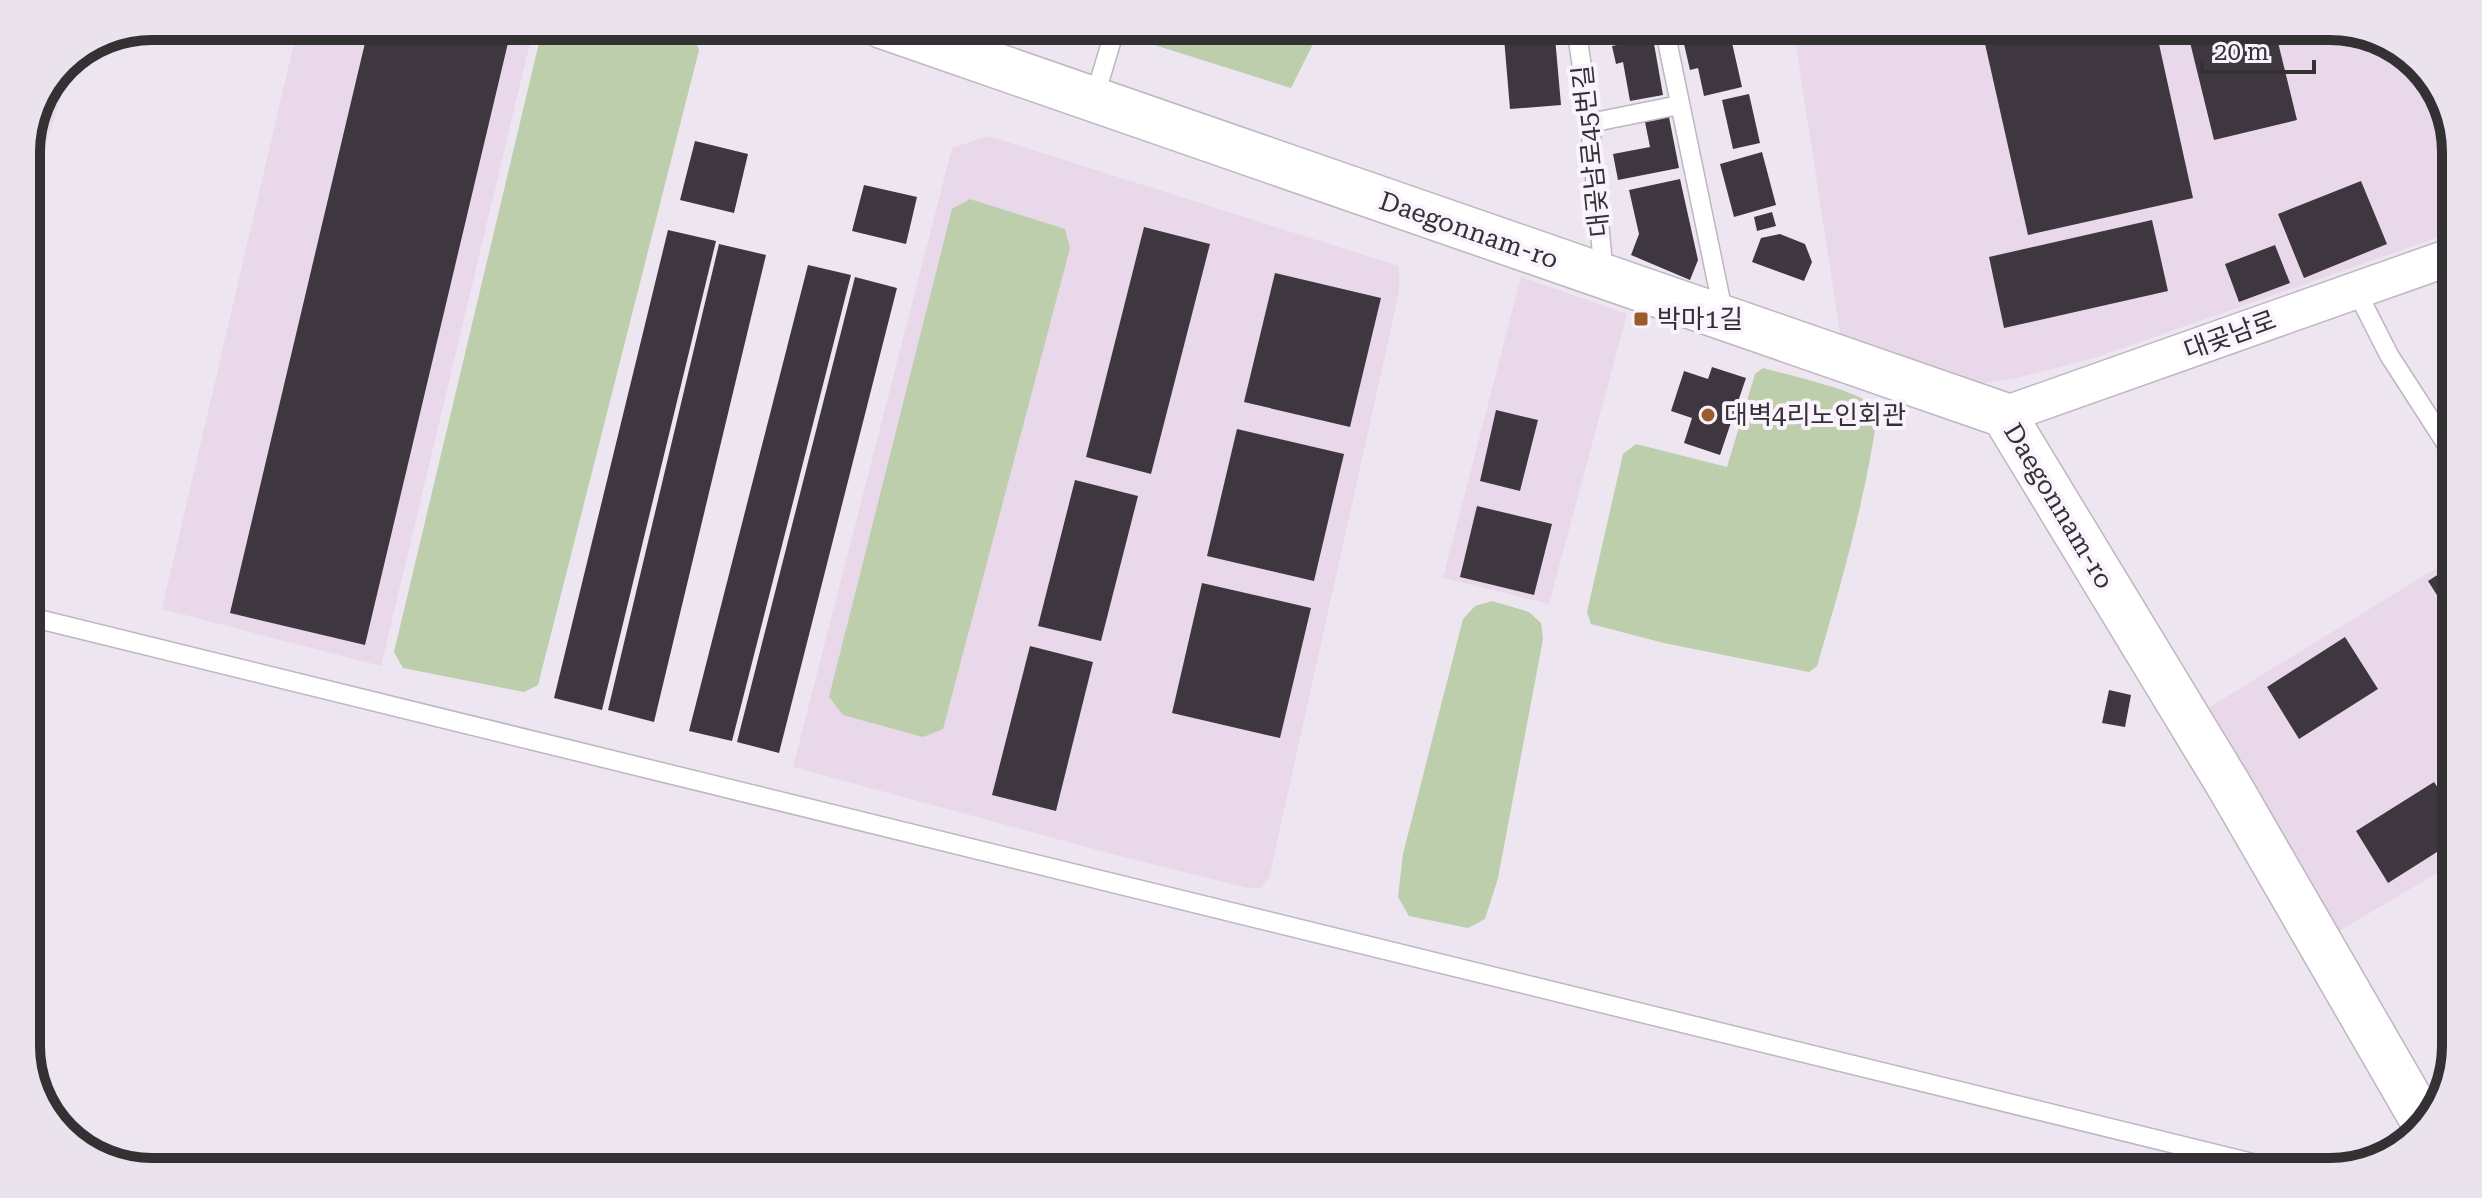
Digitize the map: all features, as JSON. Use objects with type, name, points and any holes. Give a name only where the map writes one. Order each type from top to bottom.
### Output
[{"type":"street","name":"Daegonnam-ro","points":[[923,40],[2004,415],[2231,789],[2419,1114]]},
{"type":"street","name":"대곶남로","points":[[2004,415],[2442,260]]},
{"type":"lane","points":[[1094,99],[1112,40]]},
{"type":"lane","name":"대곶남로45번길","points":[[1578,40],[1590,123],[1604,276]]},
{"type":"lane","points":[[1667,40],[1725,318]]},
{"type":"lane","points":[[1590,123],[1679,105]]},
{"type":"lane","points":[[2356,290],[2389,355],[2442,437]]},
{"type":"lane","points":[[40,619],[2232,1158]]},
{"type":"shaded area","points":[[295,40],[531,40],[381,666],[162,609]]},
{"type":"shaded area","points":[[1795,40],[2345,41],[2380,52],[2404,68],[2423,90],[2436,116],[2442,144],[2442,236],[2094,358],[2016,378],[1982,383],[1841,339]]},
{"type":"shaded area","points":[[66,81],[45,145],[40,148],[44,123]]},
{"type":"shaded area","points":[[988,136],[1399,266],[1399,292],[1269,878],[1260,888],[1247,888],[1101,851],[793,767],[952,148]]},
{"type":"shaded area","points":[[1521,277],[1627,314],[1549,604],[1443,578]]},
{"type":"shaded area","points":[[2442,565],[2442,870],[2339,931],[2205,710]]},
{"type":"green space","points":[[540,40],[695,40],[699,50],[538,685],[524,692],[403,668],[394,652]]},
{"type":"green space","points":[[1139,40],[1315,40],[1291,88]]},
{"type":"green space","points":[[970,199],[1065,229],[1070,248],[943,729],[923,737],[843,715],[829,697],[952,209]]},
{"type":"green space","points":[[1763,368],[1842,390],[1858,396],[1878,410],[1860,507],[1817,666],[1809,672],[1664,643],[1591,624],[1587,612],[1623,454],[1636,444],[1727,467],[1755,374]]},
{"type":"green space","points":[[1492,601],[1529,612],[1541,623],[1543,639],[1498,878],[1485,919],[1468,928],[1409,916],[1398,897],[1403,854],[1463,619],[1475,606]]},
{"type":"building","points":[[366,40],[509,40],[365,645],[230,613]]},
{"type":"building","points":[[1504,40],[1555,40],[1561,105],[1510,109]]},
{"type":"building","points":[[1653,40],[1663,95],[1630,101],[1623,62],[1616,64],[1612,46]]},
{"type":"building","points":[[1702,40],[1731,40],[1742,87],[1704,96],[1698,68],[1690,70],[1684,44]]},
{"type":"building","points":[[1984,40],[2158,40],[2193,198],[2028,235]]},
{"type":"building","points":[[2189,40],[2277,40],[2297,120],[2214,140]]},
{"type":"building","points":[[1749,94],[1760,143],[1733,149],[1722,100]]},
{"type":"building","points":[[2436,116],[2442,147],[2432,118]]},
{"type":"building","points":[[1669,117],[1679,168],[1618,180],[1613,154],[1650,147],[1645,122]]},
{"type":"building","points":[[695,141],[748,154],[734,213],[680,200]]},
{"type":"building","points":[[1762,152],[1776,205],[1734,217],[1720,164]]},
{"type":"building","points":[[1680,179],[1698,260],[1690,280],[1631,255],[1639,234],[1629,190]]},
{"type":"building","points":[[2361,181],[2387,244],[2304,278],[2278,214]]},
{"type":"building","points":[[864,185],[917,197],[906,244],[852,231]]},
{"type":"building","points":[[1772,212],[1776,226],[1757,231],[1754,217]]},
{"type":"building","points":[[2152,220],[2168,291],[2004,328],[1989,257]]},
{"type":"building","points":[[1144,227],[1210,244],[1151,474],[1086,457]]},
{"type":"building","points":[[668,230],[716,241],[602,710],[554,698]]},
{"type":"building","points":[[1780,234],[1805,244],[1812,262],[1804,281],[1752,262],[1761,238]]},
{"type":"building","points":[[719,244],[766,255],[654,722],[608,710]]},
{"type":"building","points":[[2275,245],[2290,283],[2239,302],[2225,264]]},
{"type":"building","points":[[808,265],[851,275],[732,741],[689,731]]},
{"type":"building","points":[[1275,273],[1381,298],[1350,427],[1244,402]]},
{"type":"building","points":[[855,277],[897,288],[779,753],[737,742]]},
{"type":"building","name":"대벽4리노인회관","points":[[1712,367],[1746,378],[1720,455],[1684,443],[1692,418],[1671,411],[1684,371],[1708,379]]},
{"type":"building","points":[[1496,410],[1538,420],[1520,491],[1480,481]]},
{"type":"building","points":[[1237,429],[1344,454],[1314,581],[1207,556]]},
{"type":"building","points":[[1075,480],[1138,496],[1101,641],[1038,626]]},
{"type":"building","points":[[1477,506],[1552,524],[1534,595],[1460,577]]},
{"type":"building","points":[[2442,572],[2442,603],[2428,581]]},
{"type":"building","points":[[1202,583],[1311,608],[1280,738],[1172,713]]},
{"type":"building","points":[[2345,637],[2378,689],[2299,739],[2267,687]]},
{"type":"building","points":[[1030,646],[1093,662],[1056,811],[992,795]]},
{"type":"building","points":[[2109,690],[2131,695],[2125,727],[2102,723]]},
{"type":"building","points":[[2434,782],[2442,794],[2442,849],[2388,883],[2356,831]]},
{"type":"place","name":"박마1길","points":[[1641,319]]},
{"type":"place","name":"대벽4리노인회관","points":[[1708,415]]}]
